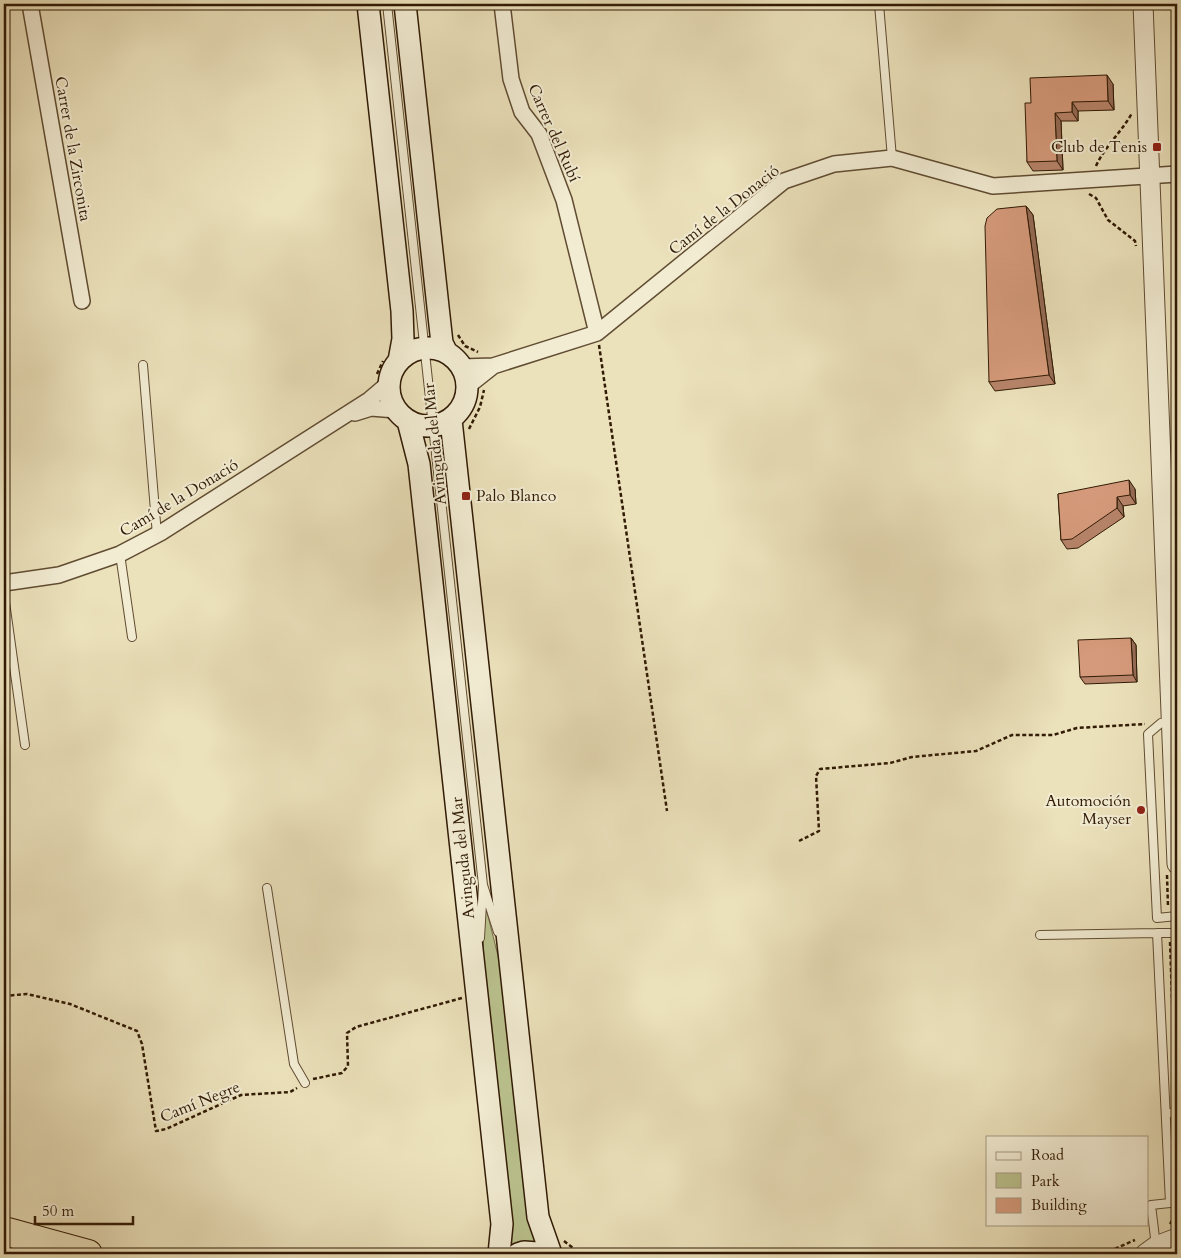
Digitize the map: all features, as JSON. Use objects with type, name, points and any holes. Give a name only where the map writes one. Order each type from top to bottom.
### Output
[{"type":"highway","points":[[4,1231],[88,1254]]},
{"type":"highway","points":[[4,1250],[16,1254]]},
{"type":"main road","points":[[368,4],[402,310],[403,340],[399,361],[389,383]]},
{"type":"main road","points":[[402,416],[442,423],[464,405],[459,369],[442,343],[405,4]]},
{"type":"main road","points":[[399,361],[424,348],[459,369]]},
{"type":"main road","name":"Avinguda del Mar","points":[[389,383],[390,397],[402,416],[419,464],[502,1224],[499,1254]]},
{"type":"main road","name":"Avinguda del Mar","points":[[442,423],[510,963],[538,1217],[551,1254]]},
{"type":"main road","points":[[518,1254],[551,1254]]},
{"type":"street","name":"Carrer de la Zirconita","points":[[30,4],[82,301]]},
{"type":"street","name":"Carrer del Rubí","points":[[502,4],[511,79],[522,112],[539,134],[564,200],[597,332]]},
{"type":"street","points":[[1143,4],[1177,864]]},
{"type":"street","name":"Camí de la Donació","points":[[459,369],[493,366],[597,332],[784,181],[834,164],[892,158],[993,186],[1150,178],[1177,174]]},
{"type":"street","name":"Camí de la Donació","points":[[4,584],[59,575],[120,554],[157,535],[333,421],[369,400],[389,383]]},
{"type":"street","name":"Camí de la Donació","points":[[333,421],[371,408],[402,416]]},
{"type":"lane","name":"Avinguda del Mar","points":[[387,4],[424,348],[442,423],[484,885],[480,943],[475,967]]},
{"type":"lane","points":[[879,4],[892,158]]},
{"type":"lane","points":[[143,365],[157,535]]},
{"type":"lane","points":[[120,554],[132,637]]},
{"type":"lane","points":[[4,595],[25,745]]},
{"type":"lane","points":[[1161,723],[1148,734],[1157,918],[1177,916]]},
{"type":"lane","name":"Avinguda del Mar","points":[[484,885],[510,963]]},
{"type":"lane","points":[[267,888],[294,1064],[305,1083]]},
{"type":"lane","points":[[1158,933],[1170,1203],[1151,1205],[1165,1241]]},
{"type":"lane","points":[[1040,935],[1177,933]]},
{"type":"lane","points":[[1166,1113],[1177,1113]]},
{"type":"path","points":[[597,332],[667,811]]},
{"type":"path","points":[[799,841],[819,831],[816,776],[820,769],[890,763],[912,757],[976,751],[1012,735],[1052,735],[1077,728],[1161,723]]},
{"type":"path","name":"Camí Negre","points":[[4,996],[27,994],[70,1004],[137,1031],[142,1044],[156,1132],[166,1130],[241,1094],[290,1092],[305,1083],[342,1073],[348,1066],[347,1033],[356,1027],[478,994]]},
{"type":"green space","points":[[484,900],[502,972],[531,1228],[536,1242],[509,1246],[483,962]]},
{"type":"building","points":[[1107,75],[1108,101],[1072,102],[1072,112],[1055,113],[1057,161],[1027,162],[1025,103],[1031,103],[1030,78]]},
{"type":"building","points":[[1026,206],[1049,375],[989,382],[985,226],[987,218],[997,209]]},
{"type":"building","points":[[1129,480],[1130,495],[1117,497],[1117,508],[1072,539],[1061,540],[1058,494]]},
{"type":"building","points":[[1131,638],[1133,675],[1080,677],[1078,640]]},
{"type":"place","name":"Club de Tenis","points":[[1157,147]]},
{"type":"place","name":"Palo Blanco","points":[[466,496]]},
{"type":"place","name":"Automoción Mayser","points":[[1141,810]]}]
